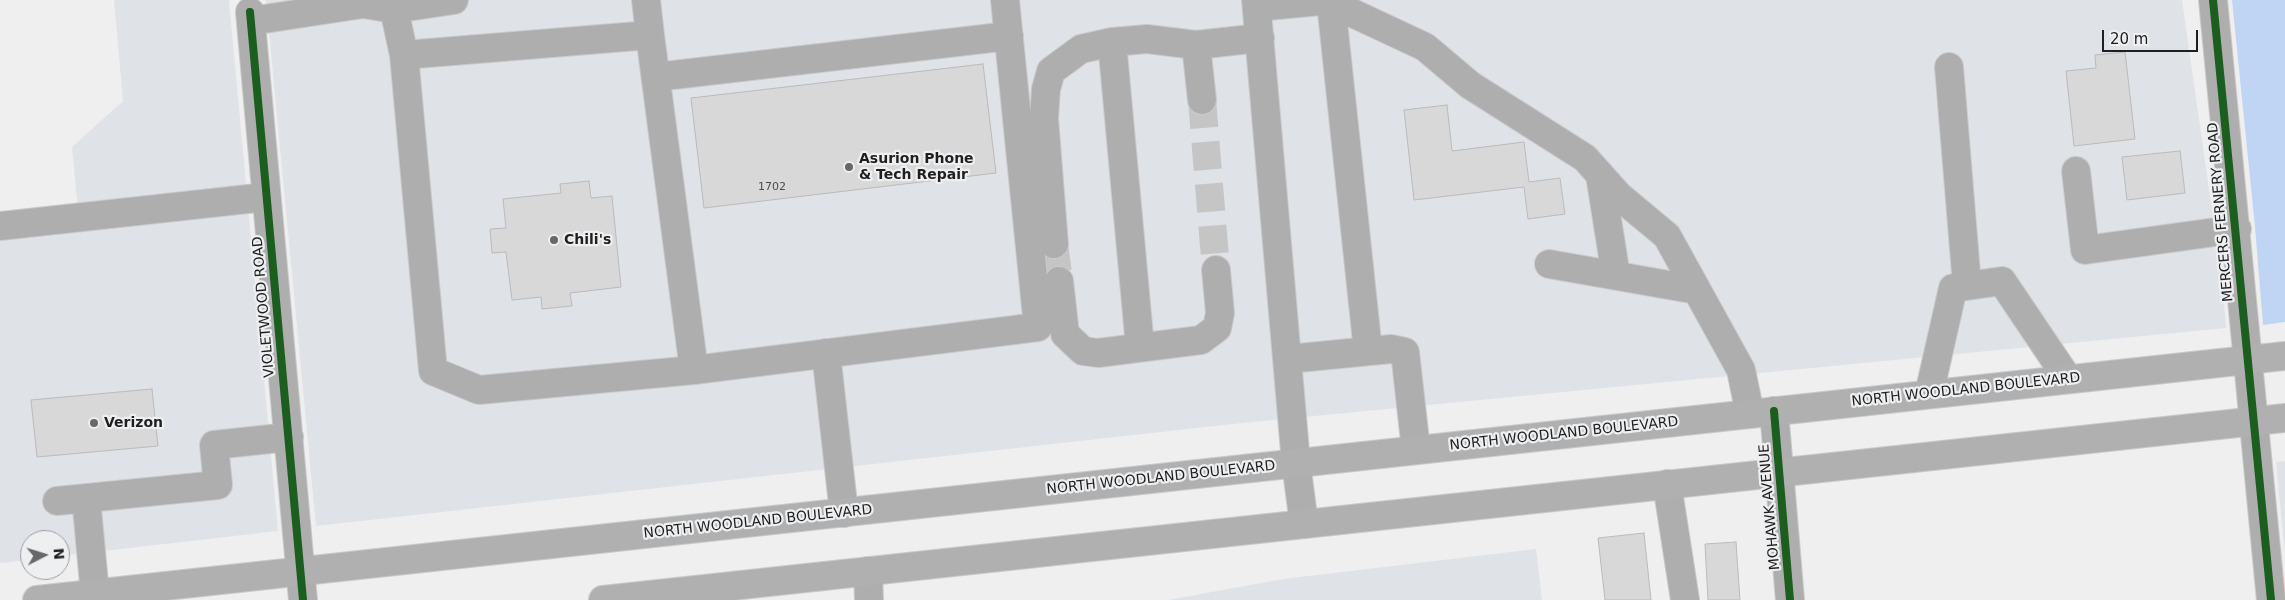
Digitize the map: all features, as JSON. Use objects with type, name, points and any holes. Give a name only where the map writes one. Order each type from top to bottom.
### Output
[{"type":"main road","name":"NORTH WOODLAND BOULEVARD","points":[[37,600],[2285,356]]},
{"type":"main road","points":[[603,600],[2285,418]]},
{"type":"street","points":[[454,0],[394,9],[404,56],[433,371],[479,390],[694,370],[1038,327],[1005,0]]},
{"type":"street","points":[[646,0],[694,370]]},
{"type":"street","name":"MERCERS FERNERY ROAD","points":[[2213,0],[2237,229],[2247,360],[2271,600]]},
{"type":"street","points":[[1304,524],[1296,463],[1256,4],[1320,1],[1331,3],[1368,351]]},
{"type":"street","name":"MOHAWK AVENUE","points":[[1331,3],[1425,47],[1470,85],[1585,158],[1619,196],[1667,236],[1762,412],[1779,472],[1790,600]]},
{"type":"street","name":"VIOLETWOOD ROAD","points":[[303,600],[250,17],[363,4],[394,9]]},
{"type":"street","points":[[404,56],[650,35]]},
{"type":"street","points":[[656,77],[1009,36]]},
{"type":"street","points":[[1054,244],[1044,118],[1046,89],[1051,70],[1081,50],[1112,42],[1148,40],[1196,45],[1260,38]]},
{"type":"street","points":[[1112,42],[1140,347]]},
{"type":"street","points":[[1196,45],[1202,100]]},
{"type":"street","points":[[1949,67],[1967,285]]},
{"type":"street","points":[[2076,171],[2085,250],[2237,229]]},
{"type":"street","points":[[1600,175],[1616,276]]},
{"type":"street","points":[[0,226],[266,197]]},
{"type":"street","points":[[1549,264],[1697,290]]},
{"type":"street","points":[[1059,282],[1065,334],[1083,351],[1098,352],[1201,340],[1217,328],[1220,313],[1216,270]]},
{"type":"street","points":[[1930,394],[1953,288],[2002,281],[2068,379]]},
{"type":"street","points":[[1288,359],[1391,348],[1406,352],[1416,450]]},
{"type":"street","points":[[826,353],[844,513]]},
{"type":"street","points":[[57,501],[218,485],[214,445],[289,437]]},
{"type":"street","points":[[1667,484],[1685,600]]},
{"type":"street","points":[[86,498],[95,594]]},
{"type":"street","points":[[868,571],[869,600]]},
{"type":"shaded area","points":[[114,0],[229,0],[278,531],[70,555],[70,530],[20,530],[20,561],[0,563],[0,217],[78,210],[72,147],[123,101]]},
{"type":"shaded area","points":[[266,0],[2182,0],[2223,287],[2226,328],[1242,423],[316,526]]},
{"type":"shaded area","points":[[2232,0],[2285,0],[2285,322],[2263,325],[2255,227]]},
{"type":"shaded area","points":[[2285,461],[2285,554],[2276,462]]},
{"type":"shaded area","points":[[1536,549],[1542,600],[1168,600],[1283,579]]},
{"type":"building","points":[[2125,52],[2135,139],[2074,146],[2066,71],[2096,68],[2095,55]]},
{"type":"building","points":[[983,64],[996,173],[704,208],[691,98]]},
{"type":"building","points":[[1447,105],[1452,151],[1524,142],[1529,182],[1560,178],[1565,214],[1528,219],[1524,187],[1414,200],[1404,110]]},
{"type":"building","points":[[2180,151],[2185,193],[2127,200],[2122,157]]},
{"type":"building","name":"Chili's","points":[[589,181],[591,198],[612,196],[621,287],[570,293],[572,306],[542,309],[541,297],[512,300],[506,252],[492,253],[490,229],[506,228],[503,199],[561,193],[560,184]]},
{"type":"building","name":"Verizon","points":[[152,389],[158,446],[37,457],[31,400]]},
{"type":"building","points":[[1644,533],[1651,600],[1605,600],[1598,538]]},
{"type":"building","points":[[1736,542],[1740,600],[1708,600],[1705,544]]},
{"type":"tunnel","points":[[1202,100],[1216,270]]},
{"type":"tunnel","points":[[1054,244],[1059,281]]},
{"type":"cycle path","points":[[2213,0],[2271,600]]},
{"type":"cycle path","points":[[250,12],[303,600]]},
{"type":"cycle path","points":[[1774,411],[1790,600]]},
{"type":"place","name":"Asurion Phone & Tech Repair","points":[[849,167]]},
{"type":"place","name":"Chili's","points":[[554,240]]},
{"type":"place","name":"Verizon","points":[[94,423]]}]
